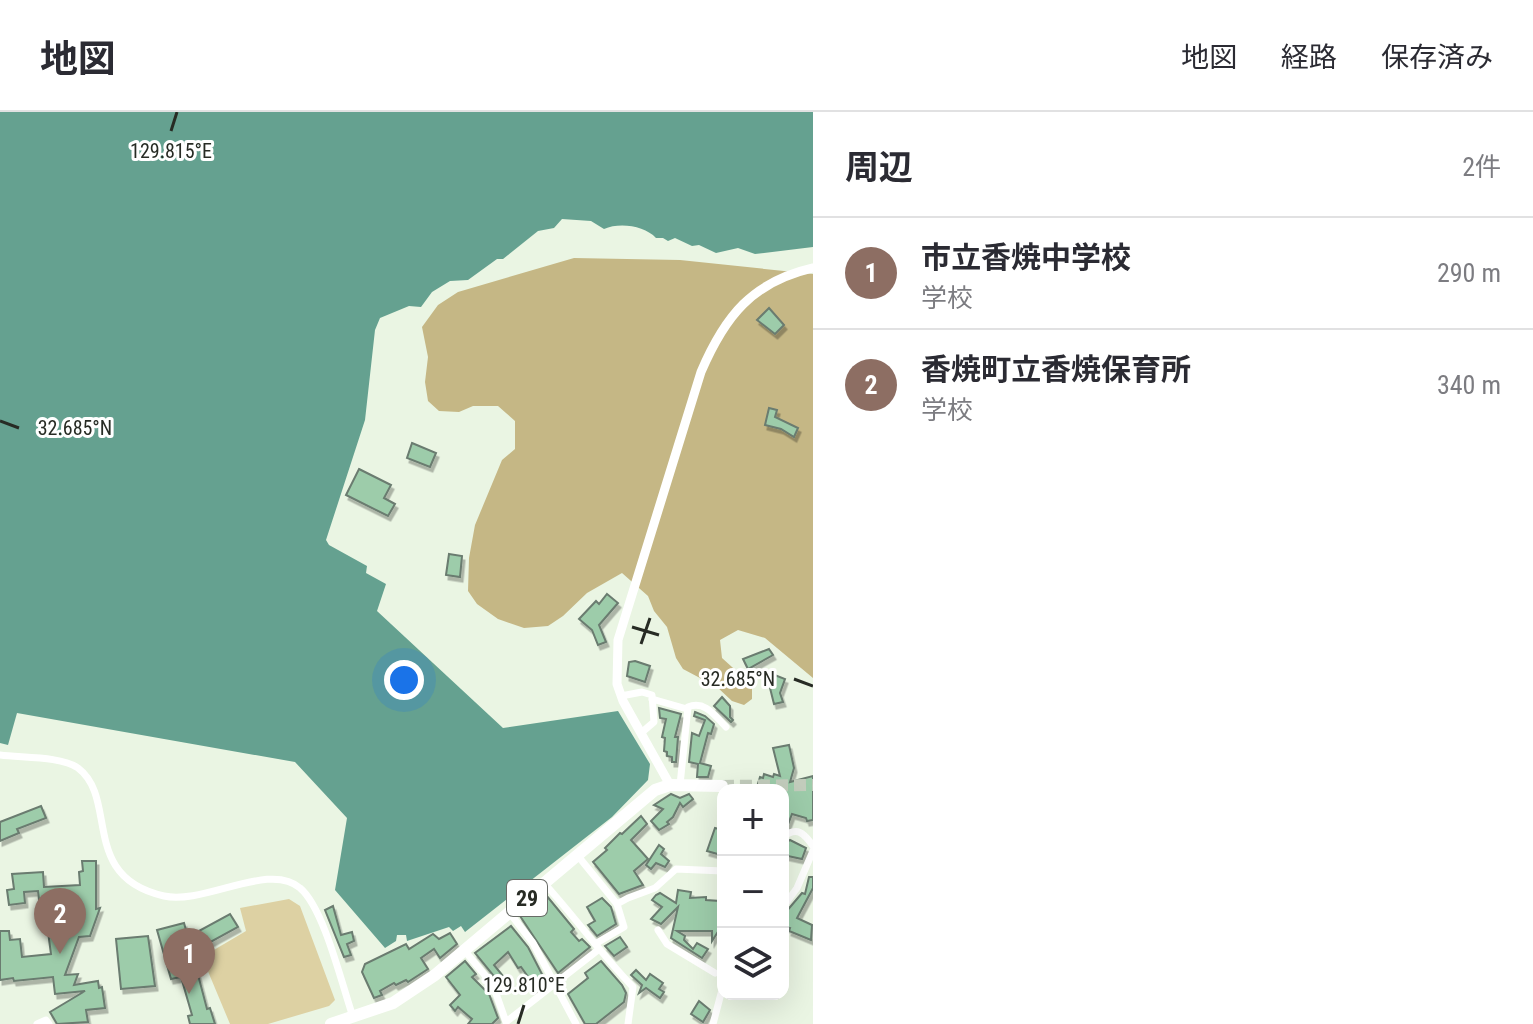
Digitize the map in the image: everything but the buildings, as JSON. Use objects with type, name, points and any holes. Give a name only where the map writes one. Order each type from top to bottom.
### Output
[{"type":"main road","points":[[675,785],[717,786]]},
{"type":"main road","name":"29","points":[[331,1024],[393,1003],[435,975],[651,794],[675,785]]},
{"type":"street","points":[[675,785],[621,696],[617,684],[618,640],[712,345],[733,314],[752,297],[789,273],[813,268]]},
{"type":"street","points":[[621,696],[642,692],[652,695],[654,722],[641,733]]},
{"type":"street","points":[[652,699],[687,709]]},
{"type":"street","points":[[675,785],[687,709],[691,704],[707,708],[726,727]]},
{"type":"street","points":[[0,755],[61,761],[82,772],[95,798],[111,858],[132,883],[146,891],[183,898],[267,879],[288,880],[299,886],[318,913],[353,1017]]},
{"type":"street","points":[[789,832],[805,834],[813,848],[797,888],[789,899]]},
{"type":"street","points":[[464,950],[493,985],[505,1023],[555,986],[596,947],[624,927],[617,904],[578,856]]},
{"type":"street","points":[[617,904],[655,888],[676,869],[717,871]]},
{"type":"street","points":[[544,883],[633,987],[628,1024]]},
{"type":"street","points":[[509,912],[533,943],[576,1024]]},
{"type":"street","points":[[658,930],[667,944],[715,973]]},
{"type":"street","points":[[713,1024],[719,1000]]},
{"type":"street","points":[[37,1024],[46,1020],[49,1024]]},
{"type":"shaded area","points":[[574,258],[680,260],[813,274],[813,678],[765,638],[738,630],[720,640],[722,658],[752,685],[752,699],[744,705],[732,701],[717,687],[683,669],[676,658],[667,627],[654,611],[648,596],[622,573],[587,593],[548,626],[524,628],[498,619],[477,604],[468,591],[469,558],[475,525],[502,460],[515,449],[515,421],[498,406],[473,406],[459,412],[439,411],[428,401],[425,382],[428,357],[422,327],[438,305],[458,292]]},
{"type":"shaded area","points":[[289,899],[300,906],[335,1000],[329,1006],[268,1024],[230,1024],[202,957],[246,931],[240,908]]},
{"type":"water","points":[[0,112],[813,112],[813,247],[755,254],[738,248],[716,253],[675,238],[668,241],[656,238],[632,226],[604,229],[591,221],[562,219],[554,228],[538,231],[503,259],[497,259],[468,280],[450,281],[432,292],[421,307],[409,306],[380,318],[375,330],[365,420],[326,540],[329,545],[367,566],[366,573],[386,584],[377,611],[503,728],[618,711],[650,764],[648,780],[612,817],[465,932],[461,926],[453,931],[449,927],[407,941],[406,935],[397,935],[396,941],[385,948],[335,890],[347,818],[295,762],[17,713],[8,745],[0,743]]},
{"type":"tunnel","points":[[789,785],[813,785]]},
{"type":"place","name":"香焼町立香焼保育所","points":[[60,954]]},
{"type":"place","name":"市立香焼中学校","points":[[189,994]]}]
